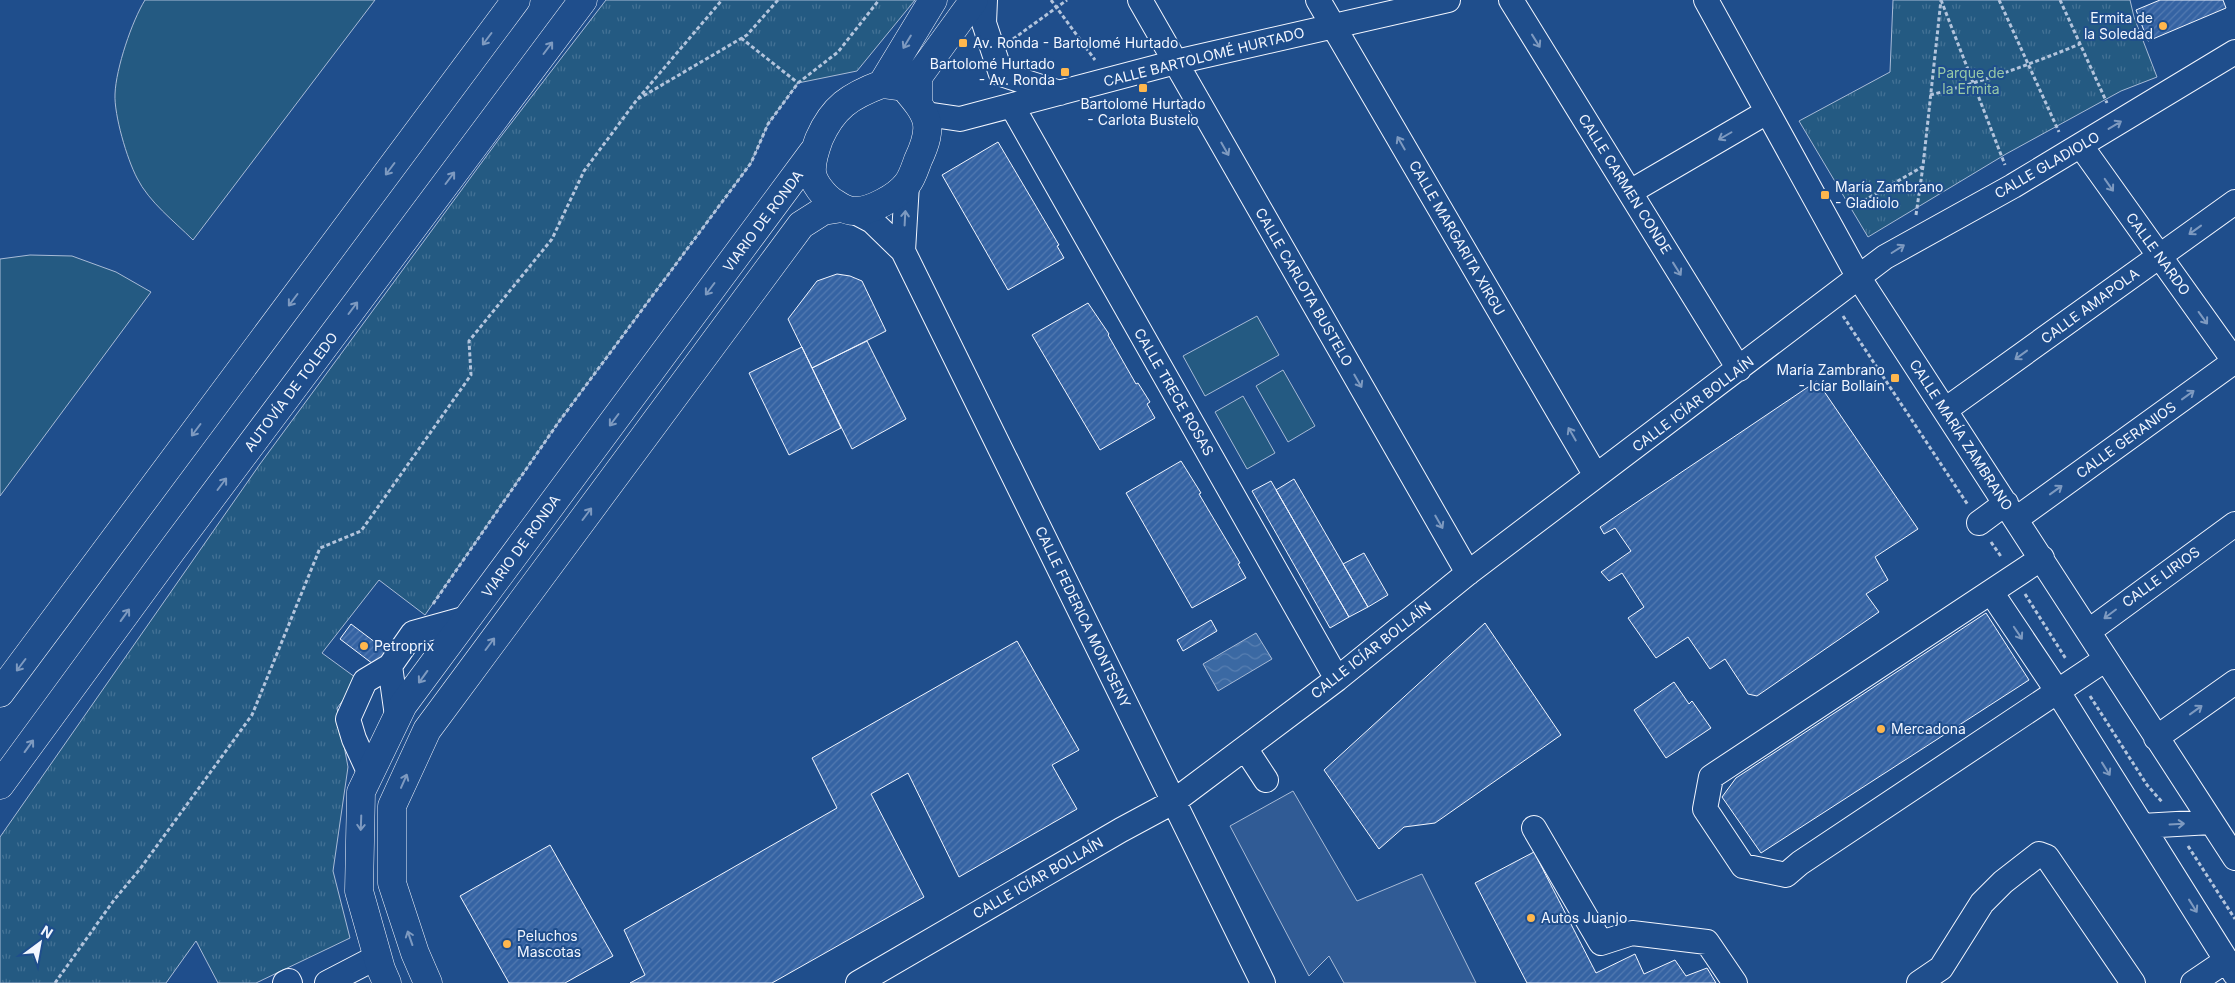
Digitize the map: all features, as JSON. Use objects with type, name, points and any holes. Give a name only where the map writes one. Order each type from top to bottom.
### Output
[{"type":"main road","points":[[0,693],[516,0]]},
{"type":"main road","name":"AUTOVÍA DE TOLEDO","points":[[0,785],[583,0]]},
{"type":"main road","points":[[882,84],[932,0]]},
{"type":"main road","points":[[428,983],[415,953],[392,884],[392,806],[426,730],[801,225],[823,210],[868,209],[887,200],[907,184],[923,150],[928,133],[922,109],[918,77],[974,0]]},
{"type":"main road","points":[[847,210],[825,197],[812,174],[813,152],[823,129],[836,109],[858,93],[882,84],[904,87],[922,109]]},
{"type":"main road","name":"VIARIO DE RONDA","points":[[387,983],[377,957],[359,891],[362,792],[402,705],[813,152]]},
{"type":"street","points":[[984,0],[984,23],[1001,74],[1060,93]]},
{"type":"street","name":"CALLE CARLOTA BUSTELO","points":[[1140,0],[1468,573]]},
{"type":"street","name":"CALLE MARGARITA XIRGU","points":[[1318,0],[1596,476]]},
{"type":"street","name":"CALLE BARTOLOMÉ HURTADO","points":[[923,150],[960,119],[1176,62],[1448,0]]},
{"type":"street","name":"CALLE CARMEN CONDE","points":[[1511,0],[1739,369]]},
{"type":"street","name":"CALLE MARÍA ZAMBRANO","points":[[1706,0],[1859,278],[2042,558],[2156,738],[2211,822],[2233,851]]},
{"type":"street","name":"CALLE GLADIOLO","points":[[1859,278],[1885,257],[2013,186],[2235,52]]},
{"type":"street","name":"CALLE TRECE ROSAS","points":[[1012,106],[1337,679]]},
{"type":"street","name":"CALLE BARTOLOMÉ HURTADO","points":[[922,109],[960,119]]},
{"type":"street","points":[[1630,192],[1767,112]]},
{"type":"street","name":"CALLE NARDO","points":[[2075,149],[2159,256],[2235,362]]},
{"type":"street","name":"CALLE FEDERICA MONTSENY","points":[[903,251],[907,184]]},
{"type":"street","name":"CALLE AMAPOLA","points":[[1944,410],[2235,202]]},
{"type":"street","name":"CALLE FEDERICA MONTSENY","points":[[847,210],[872,220],[903,251],[1263,983]]},
{"type":"street","name":"CALLE ICÍAR BOLLAÍN","points":[[858,983],[1121,830],[1173,802],[1337,679],[1468,573],[1859,278]]},
{"type":"street","name":"CALLE GERANIOS","points":[[1979,523],[2011,511],[2235,362]]},
{"type":"street","name":"CALLE LIRIOS","points":[[2088,630],[2235,524]]},
{"type":"street","points":[[2042,558],[1711,777],[1705,809],[1743,866],[1786,874],[2106,659]]},
{"type":"street","points":[[1991,592],[2058,692],[2231,967],[2193,983]]},
{"type":"street","points":[[370,774],[354,739],[348,719],[365,681],[390,666],[413,633],[467,618]]},
{"type":"street","points":[[390,666],[397,716]]},
{"type":"street","points":[[2156,738],[2235,682]]},
{"type":"street","points":[[1245,748],[1266,780]]},
{"type":"street","points":[[2142,826],[2211,822]]},
{"type":"street","points":[[1534,828],[1601,943],[1632,933],[1707,942],[1735,983]]},
{"type":"street","points":[[1919,983],[1946,976],[1982,902],[2003,882],[2039,854],[2043,854],[2133,983]]},
{"type":"street","points":[[327,983],[377,957]]},
{"type":"street","points":[[285,983],[289,981],[290,983]]},
{"type":"path","points":[[55,983],[114,900],[140,869],[252,715],[320,548],[361,531],[471,374],[469,341],[552,239],[584,171],[636,101],[722,0]]},
{"type":"path","points":[[636,101],[747,35],[778,0]]},
{"type":"path","points":[[413,633],[558,423],[751,163],[768,124],[798,83],[838,52],[879,0]]},
{"type":"path","points":[[1051,0],[1110,80]]},
{"type":"path","points":[[994,52],[1067,0]]},
{"type":"path","points":[[1941,0],[2013,186]]},
{"type":"path","points":[[1912,241],[1923,166],[1941,0]]},
{"type":"path","points":[[1999,0],[2029,65],[2075,149]]},
{"type":"path","points":[[2060,0],[2116,124]]},
{"type":"path","points":[[741,38],[798,83]]},
{"type":"path","points":[[1930,95],[1974,84],[2029,65],[2080,44]]},
{"type":"path","points":[[1858,204],[1923,166]]},
{"type":"path","points":[[1831,299],[1979,523],[2147,785],[2161,800],[2174,824],[2235,919]]},
{"type":"green space","points":[[145,0],[375,0],[193,240],[155,203],[142,187],[129,160],[119,125],[115,103],[118,71],[130,32]]},
{"type":"green space","points":[[606,0],[915,0],[857,71],[798,83],[768,124],[751,163],[558,423],[425,615],[379,580],[322,653],[359,680],[337,708],[348,767],[333,871],[350,938],[256,983],[218,983],[196,941],[166,983],[0,983],[0,837],[260,464],[499,139]]},
{"type":"green space","name":"Parque de la Ermita","points":[[1893,0],[2130,0],[2134,17],[2157,77],[2121,91],[2006,154],[1868,237],[1799,121],[1890,72]]},
{"type":"green space","points":[[30,255],[72,256],[116,272],[151,292],[0,496],[0,259]]},
{"type":"green space","points":[[1257,316],[1279,355],[1205,396],[1183,356]]},
{"type":"green space","points":[[1283,370],[1315,426],[1288,442],[1256,386]]},
{"type":"green space","points":[[1243,396],[1275,453],[1247,469],[1215,412]]},
{"type":"shaded area","points":[[1293,791],[1357,901],[1422,874],[1476,983],[1344,983],[1329,956],[1309,976],[1230,826]]},
{"type":"water","points":[[1256,633],[1272,659],[1218,691],[1203,664]]},
{"type":"building","name":"Ermita de la Soledad","points":[[2160,0],[2223,0],[2226,8],[2148,41],[2136,10]]},
{"type":"building","points":[[998,142],[1059,245],[1057,246],[1064,258],[1008,290],[942,175]]},
{"type":"building","points":[[837,274],[850,276],[862,281],[886,331],[812,368],[788,319],[817,281]]},
{"type":"building","points":[[1088,303],[1109,334],[1136,384],[1138,383],[1150,402],[1147,404],[1155,418],[1100,450],[1032,335]]},
{"type":"building","points":[[867,341],[906,419],[852,449],[812,368]]},
{"type":"building","points":[[802,347],[841,428],[789,455],[749,373]]},
{"type":"building","points":[[1817,381],[1918,529],[1875,557],[1888,580],[1866,594],[1879,612],[1757,696],[1748,694],[1725,659],[1710,669],[1688,637],[1656,658],[1628,618],[1644,607],[1622,573],[1609,581],[1601,572],[1631,551],[1615,528],[1604,534],[1600,527]]},
{"type":"building","points":[[1181,461],[1240,563],[1238,564],[1246,578],[1192,608],[1126,493]]},
{"type":"building","points":[[1294,479],[1368,607],[1349,617],[1276,490]]},
{"type":"building","points":[[1271,481],[1349,617],[1330,628],[1252,491]]},
{"type":"building","points":[[1364,553],[1388,595],[1368,607],[1343,564]]},
{"type":"building","name":"Mercadona","points":[[1986,613],[2029,680],[1761,853],[1722,797],[1736,778]]},
{"type":"building","points":[[1211,620],[1217,631],[1183,651],[1177,640]]},
{"type":"building","points":[[1485,623],[1561,735],[1435,823],[1404,827],[1379,849],[1324,770]]},
{"type":"building","name":"Petroprix","points":[[351,624],[388,652],[377,667],[340,639]]},
{"type":"building","points":[[1017,641],[1079,750],[1052,765],[1077,809],[959,877],[908,773],[871,794],[924,897],[772,983],[630,983],[645,975],[624,930],[837,808],[812,758]]},
{"type":"building","points":[[1674,682],[1689,704],[1692,701],[1711,728],[1666,758],[1634,710]]},
{"type":"building","points":[[550,845],[613,956],[565,983],[509,983],[460,896]]},
{"type":"building","name":"Autos Juanjo","points":[[1534,852],[1596,973],[1635,954],[1644,974],[1675,960],[1686,976],[1707,968],[1716,983],[1527,983],[1475,883]]},
{"type":"place","name":"Ermita de la Soledad","points":[[2163,26]]},
{"type":"place","name":"Av. Ronda - Bartolomé Hurtado","points":[[963,43]]},
{"type":"place","name":"Bartolomé Hurtado - Av. Ronda","points":[[1065,72]]},
{"type":"place","name":"Bartolomé Hurtado - Carlota Bustelo","points":[[1143,88]]},
{"type":"place","name":"María Zambrano - Gladiolo","points":[[1825,195]]},
{"type":"place","name":"María Zambrano - Icíar Bollaín","points":[[1895,378]]},
{"type":"place","name":"Petroprix","points":[[364,646]]},
{"type":"place","name":"Mercadona","points":[[1881,729]]},
{"type":"place","name":"Autos Juanjo","points":[[1531,918]]},
{"type":"place","name":"Peluchos Mascotas","points":[[507,944]]}]
